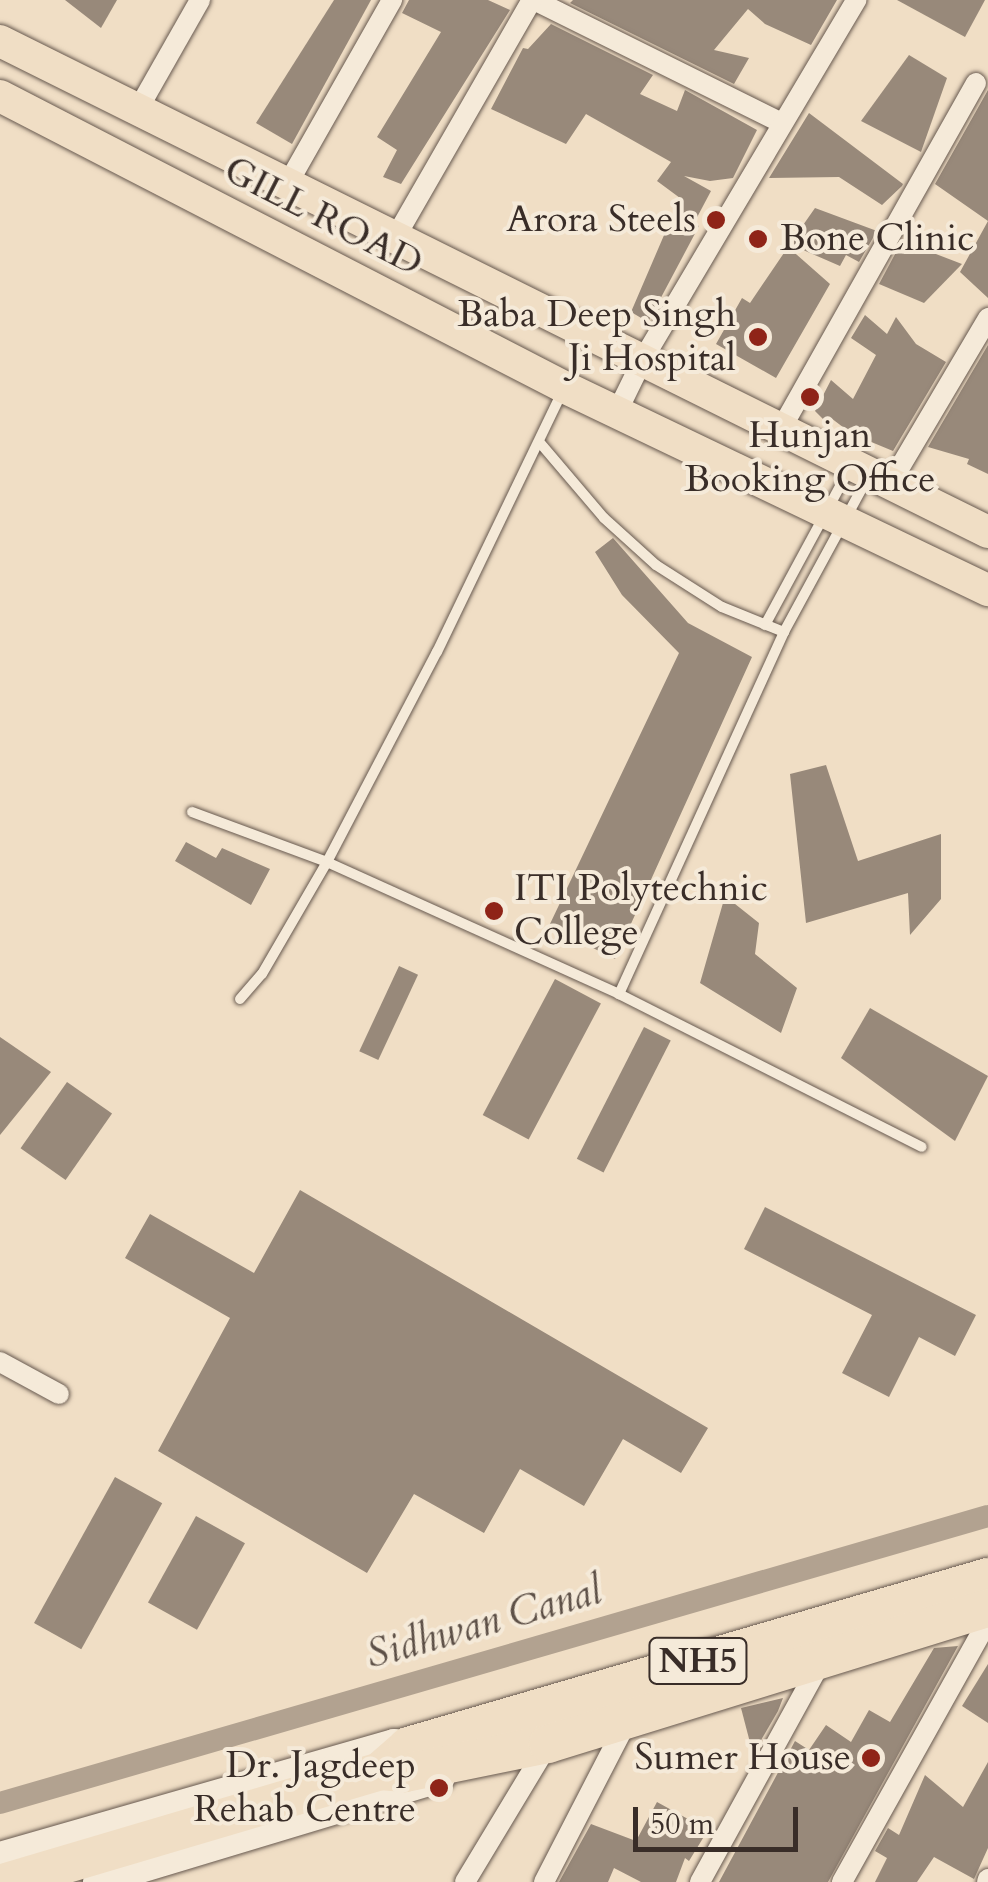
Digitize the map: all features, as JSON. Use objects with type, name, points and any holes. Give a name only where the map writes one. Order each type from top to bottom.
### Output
[{"type":"highway","name":"NH5","points":[[6,1882],[988,1577]]},
{"type":"highway","name":"NH5","points":[[382,1765],[405,1773],[548,1744],[988,1608]]},
{"type":"main road","name":"GILL ROAD","points":[[0,41],[988,532]]},
{"type":"main road","name":"GILL ROAD","points":[[0,96],[564,387],[988,590]]},
{"type":"street","points":[[137,111],[200,0]]},
{"type":"street","points":[[287,184],[392,0]]},
{"type":"street","points":[[395,238],[533,0],[782,124]]},
{"type":"street","points":[[616,412],[642,361],[856,0]]},
{"type":"street","points":[[781,430],[976,84]]},
{"type":"street","points":[[871,474],[988,318]]},
{"type":"street","points":[[0,1362],[59,1394]]},
{"type":"street","points":[[842,1882],[988,1621]]},
{"type":"street","points":[[700,1882],[824,1656]]},
{"type":"street","points":[[544,1882],[628,1718]]},
{"type":"street","points":[[0,1856],[394,1744],[382,1765]]},
{"type":"street","points":[[465,1882],[548,1744]]},
{"type":"street","points":[[97,1882],[430,1784],[471,1758]]},
{"type":"lane","points":[[240,999],[262,974],[327,862],[541,444],[564,387]]},
{"type":"lane","points":[[541,444],[604,518],[656,565],[722,607],[784,632]]},
{"type":"lane","points":[[765,626],[835,515],[871,474]]},
{"type":"lane","points":[[619,994],[835,515],[871,474]]},
{"type":"lane","points":[[192,812],[327,862],[619,994],[922,1148]]},
{"type":"building","points":[[65,0],[117,0],[101,28]]},
{"type":"building","points":[[334,0],[371,0],[292,144],[256,123]]},
{"type":"building","points":[[409,0],[488,0],[510,10],[401,184],[383,177],[397,150],[377,137],[441,32],[402,13]]},
{"type":"building","points":[[837,0],[811,45],[765,24],[748,9],[714,50],[749,58],[734,84],[570,3]]},
{"type":"building","points":[[897,0],[985,0],[965,37]]},
{"type":"building","points":[[551,24],[653,75],[640,94],[677,111],[685,90],[757,130],[733,178],[710,181],[684,176],[711,191],[694,223],[699,226],[648,322],[631,312],[680,198],[657,181],[671,162],[586,114],[566,144],[491,109],[523,48],[528,49]]},
{"type":"building","points":[[909,55],[947,78],[921,152],[861,121]]},
{"type":"building","points":[[988,90],[988,221],[935,184]]},
{"type":"building","points":[[809,113],[902,186],[882,205],[839,177],[769,178]]},
{"type":"building","points":[[815,208],[877,231],[859,262],[846,255],[840,266],[794,246],[794,238]]},
{"type":"building","points":[[988,221],[988,298],[960,272]]},
{"type":"building","points":[[902,241],[962,264],[924,303],[879,284]]},
{"type":"building","points":[[788,247],[830,284],[776,378],[716,344],[742,298],[750,303]]},
{"type":"building","points":[[865,315],[887,334],[896,317],[916,344],[946,362],[893,451],[852,434],[831,418],[828,424],[815,411],[831,380],[853,399],[876,355],[851,338]]},
{"type":"building","points":[[988,345],[988,474],[967,464],[969,459],[928,447]]},
{"type":"building","points":[[613,538],[688,623],[752,657],[615,959],[549,926],[679,653],[622,595],[595,552]]},
{"type":"building","points":[[826,765],[858,861],[941,834],[941,899],[910,935],[908,893],[806,923],[790,774]]},
{"type":"building","points":[[186,842],[216,858],[222,848],[270,869],[251,905],[175,861]]},
{"type":"building","points":[[725,896],[759,923],[755,954],[797,988],[781,1033],[700,983]]},
{"type":"building","points":[[399,966],[418,975],[378,1060],[359,1051]]},
{"type":"building","points":[[555,979],[601,1003],[529,1139],[483,1115]]},
{"type":"building","points":[[870,1008],[988,1076],[955,1141],[841,1058]]},
{"type":"building","points":[[644,1027],[671,1041],[604,1172],[577,1159]]},
{"type":"building","points":[[0,1037],[51,1072],[0,1135]]},
{"type":"building","points":[[67,1082],[112,1114],[66,1180],[21,1148]]},
{"type":"building","points":[[300,1190],[708,1428],[681,1473],[623,1439],[584,1506],[520,1469],[484,1533],[414,1494],[367,1573],[158,1451],[230,1318],[125,1258],[150,1214],[254,1273]]},
{"type":"building","points":[[765,1207],[976,1315],[955,1356],[919,1337],[889,1397],[842,1373],[872,1315],[744,1249]]},
{"type":"building","points":[[115,1477],[162,1503],[81,1649],[34,1623]]},
{"type":"building","points":[[196,1516],[245,1543],[197,1630],[148,1603]]},
{"type":"building","points":[[958,1646],[828,1882],[719,1882],[795,1741],[809,1750],[826,1725],[851,1742],[869,1710],[890,1722],[934,1648]]},
{"type":"building","points":[[988,1664],[988,1723],[962,1706]]},
{"type":"building","points":[[783,1698],[778,1711],[753,1754],[741,1708]]},
{"type":"building","points":[[988,1762],[988,1848],[974,1879],[934,1857],[917,1882],[875,1882],[887,1858],[875,1851],[888,1828],[899,1835],[925,1775],[963,1807]]},
{"type":"building","points":[[657,1802],[708,1830],[689,1861],[685,1858],[676,1882],[641,1882],[614,1868],[608,1882],[559,1882],[591,1824],[636,1841]]},
{"type":"waterway","name":"Sidhwan Canal","points":[[0,1803],[988,1516]]},
{"type":"place","name":"Arora Steels","points":[[716,220]]},
{"type":"place","name":"Bone Clinic","points":[[758,239]]},
{"type":"place","name":"Baba Deep Singh Ji Hospital","points":[[758,337]]},
{"type":"place","name":"Hunjan Booking Office","points":[[810,397]]},
{"type":"place","name":"ITI Polytechnic College","points":[[494,911]]},
{"type":"place","name":"Sumer House","points":[[871,1758]]},
{"type":"place","name":"Dr. Jagdeep Rehab Centre","points":[[439,1788]]}]
